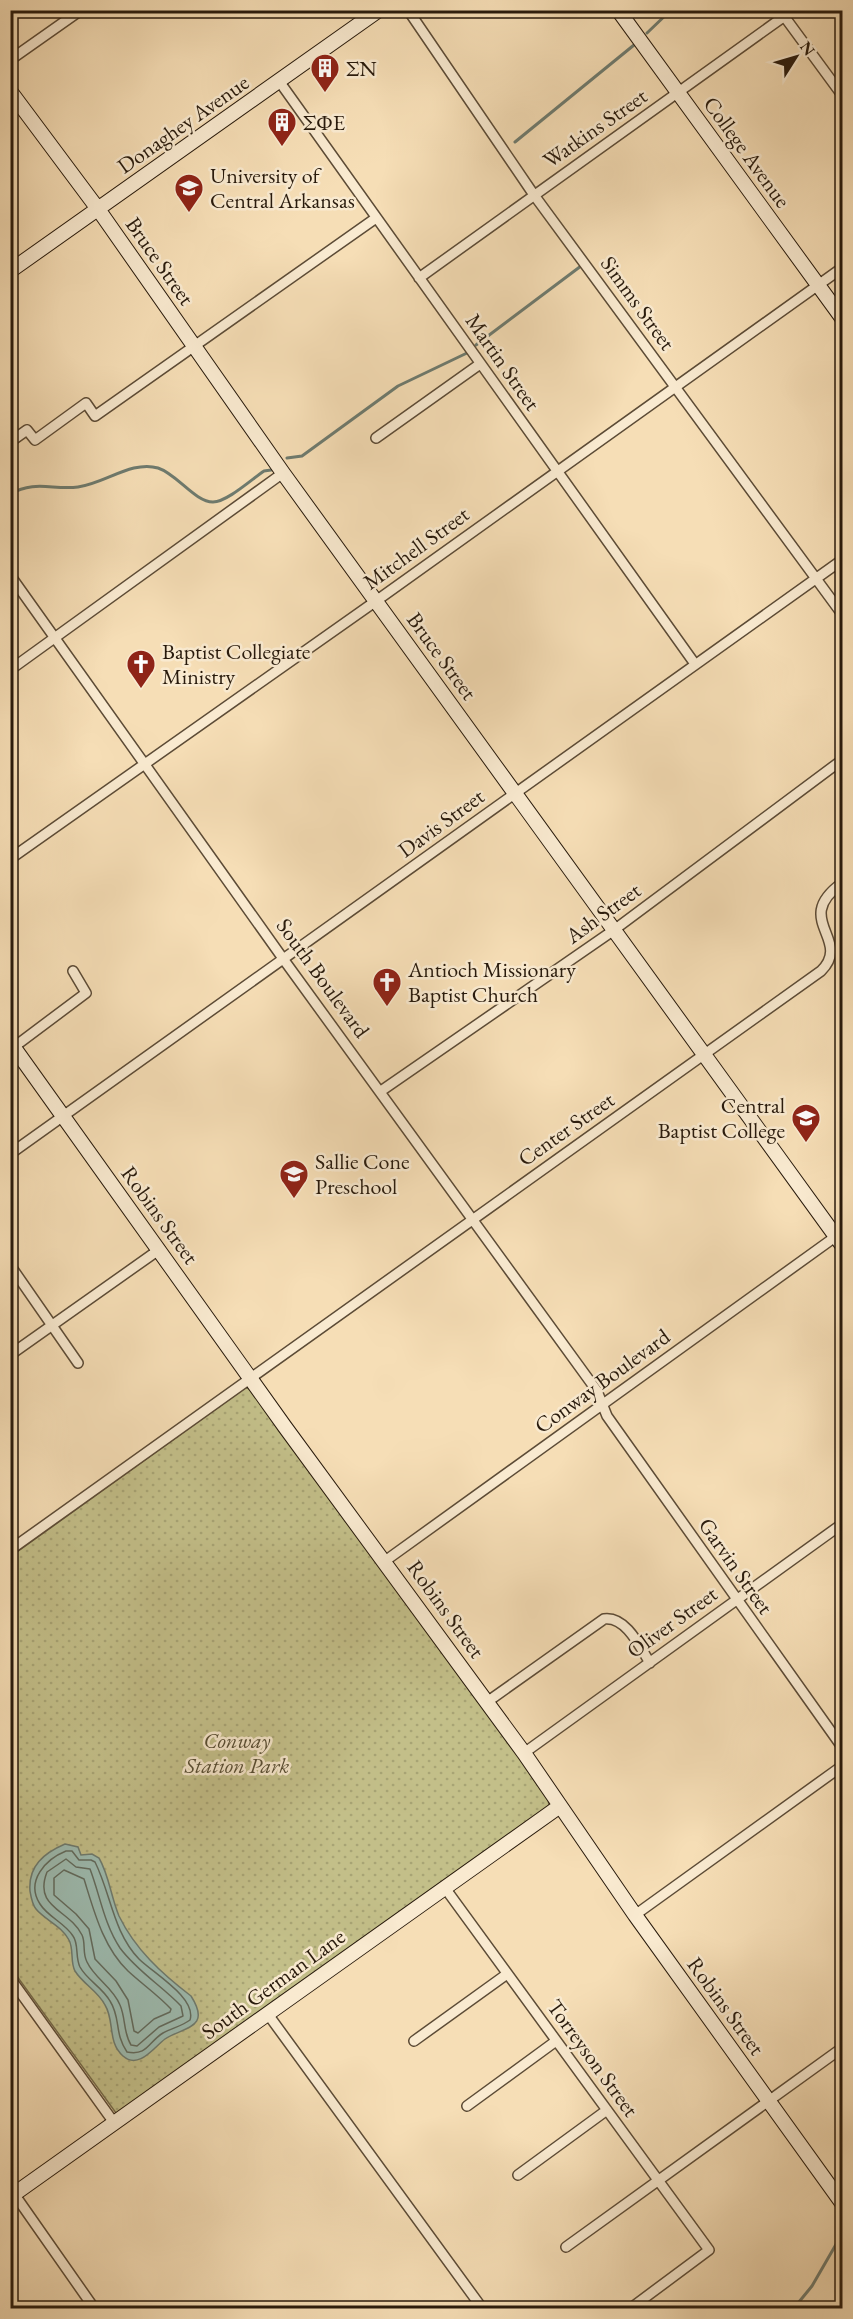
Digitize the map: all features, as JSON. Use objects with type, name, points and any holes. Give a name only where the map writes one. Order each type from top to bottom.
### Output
[{"type":"street","points":[[10,60],[81,10]]},
{"type":"street","name":"Donaghey Avenue","points":[[10,271],[379,10]]},
{"type":"street","name":"Simms Street","points":[[408,10],[534,195],[843,614]]},
{"type":"street","name":"College Avenue","points":[[618,10],[677,94],[843,318]]},
{"type":"street","points":[[788,14],[843,95]]},
{"type":"street","name":"Watkins Street","points":[[419,278],[788,14]]},
{"type":"street","name":"Martin Street","points":[[279,81],[695,664]]},
{"type":"street","name":"Bruce Street","points":[[10,91],[98,209],[283,473],[614,930],[841,1238]]},
{"type":"street","points":[[10,442],[27,430],[35,440],[86,403],[95,416],[376,218]]},
{"type":"street","name":"Mitchell Street","points":[[10,859],[843,268]]},
{"type":"street","points":[[376,438],[480,363]]},
{"type":"street","points":[[10,670],[283,473]]},
{"type":"street","name":"Davis Street","points":[[10,1154],[843,560]]},
{"type":"street","name":"South Boulevard","points":[[10,575],[284,960],[381,1090],[597,1391],[602,1405]]},
{"type":"street","name":"Ash Street","points":[[381,1090],[614,930],[843,760]]},
{"type":"street","name":"Center Street","points":[[10,1550],[251,1380],[828,963],[832,955],[821,919],[821,906],[825,897],[843,883]]},
{"type":"street","points":[[12,1045],[86,993],[73,972]]},
{"type":"street","name":"Robins Street","points":[[12,1045],[160,1249],[251,1380],[524,1753],[635,1915],[843,2203]]},
{"type":"street","name":"Conway Boulevard","points":[[385,1561],[602,1405],[841,1238]]},
{"type":"street","points":[[10,1355],[160,1249]]},
{"type":"street","points":[[10,1265],[78,1363]]},
{"type":"street","name":"Garvin Street","points":[[602,1405],[607,1416],[843,1748]]},
{"type":"street","name":"Oliver Street","points":[[524,1753],[843,1524]]},
{"type":"street","points":[[487,1702],[604,1619],[611,1618],[624,1626],[650,1662]]},
{"type":"street","points":[[635,1915],[843,1766]]},
{"type":"street","name":"South German Lane","points":[[12,2193],[115,2124],[267,2013],[560,1806]]},
{"type":"street","name":"Torreyson Street","points":[[445,1888],[709,2250],[631,2308]]},
{"type":"street","points":[[414,2042],[507,1974]]},
{"type":"street","points":[[10,1978],[115,2124]]},
{"type":"street","points":[[267,2013],[482,2308]]},
{"type":"street","points":[[467,2106],[556,2041]]},
{"type":"street","points":[[566,2247],[843,2048]]},
{"type":"street","points":[[518,2175],[607,2110]]},
{"type":"street","points":[[12,2193],[94,2308]]},
{"type":"green space","name":"Conway Station Park","points":[[245,1388],[251,1388],[256,1392],[548,1797],[549,1807],[116,2113],[11,1968],[10,1557]]},
{"type":"water","points":[[65,1844],[78,1847],[81,1855],[92,1854],[99,1858],[125,1928],[141,1950],[191,1996],[197,2007],[197,2021],[193,2025],[165,2039],[140,2059],[129,2060],[118,2050],[105,2005],[75,1971],[69,1940],[62,1931],[40,1913],[33,1903],[30,1882],[35,1868],[44,1856]]},
{"type":"waterway","points":[[647,33],[671,10]]},
{"type":"waterway","points":[[515,142],[634,45]]},
{"type":"waterway","points":[[476,345],[581,266]]},
{"type":"waterway","points":[[287,458],[302,456],[398,386],[467,353]]},
{"type":"waterway","points":[[10,494],[36,486],[69,488],[88,485],[128,470],[148,466],[165,471],[199,498],[213,502],[239,490],[264,471],[271,470]]},
{"type":"waterway","points":[[794,2308],[812,2286],[842,2234]]},
{"type":"place","name":"ΣΝ","points":[[325,94]]},
{"type":"place","name":"ΣΦΕ","points":[[282,148]]},
{"type":"place","name":"University of Central Arkansas","points":[[189,214]]},
{"type":"place","name":"Baptist Collegiate Ministry","points":[[141,690]]},
{"type":"place","name":"Antioch Missionary Baptist Church","points":[[387,1008]]},
{"type":"place","name":"Central Baptist College","points":[[806,1144]]},
{"type":"place","name":"Sallie Cone Preschool","points":[[294,1200]]}]
